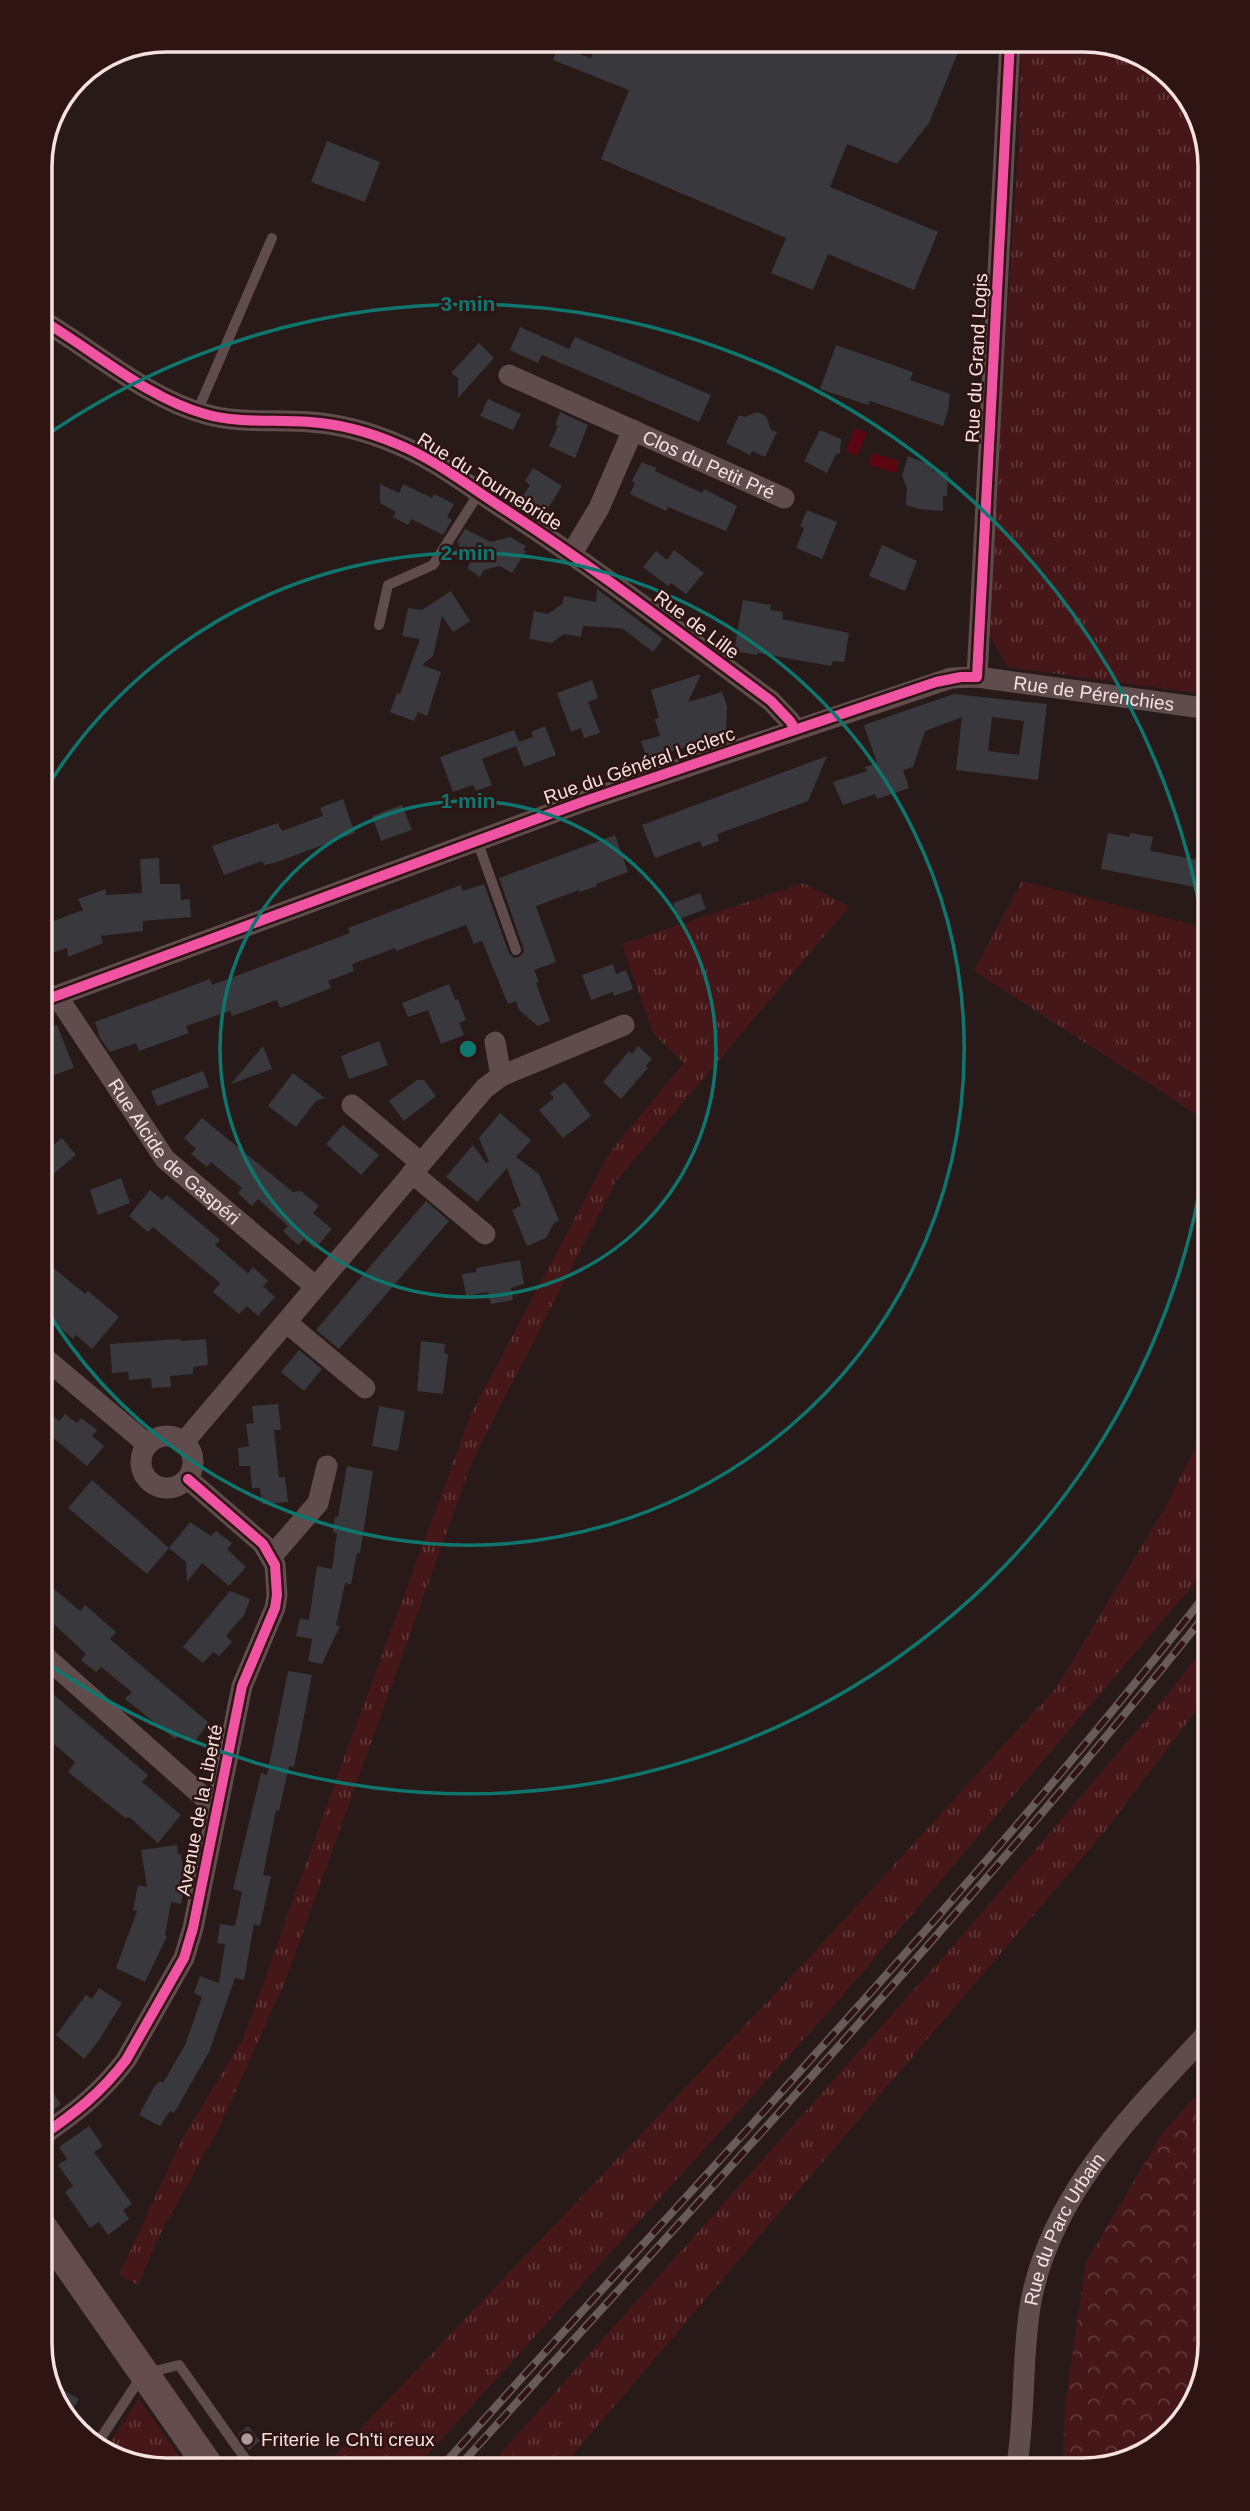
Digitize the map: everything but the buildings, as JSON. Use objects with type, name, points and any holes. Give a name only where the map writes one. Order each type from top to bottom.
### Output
[{"type":"main road","points":[[52,2241],[203,2458]]},
{"type":"street","name":"Rue du Grand Logis","points":[[977,677],[1009,53]]},
{"type":"street","name":"Rue du Tournebride","points":[[53,328],[132,378],[197,412],[234,419],[332,424],[363,431],[399,444],[572,553]]},
{"type":"street","name":"Clos du Petit Pré","points":[[509,374],[784,498]]},
{"type":"street","name":"Clos du Petit Pré","points":[[572,553],[598,508],[633,430]]},
{"type":"street","name":"Rue de Lille","points":[[572,553],[771,701],[795,729]]},
{"type":"street","name":"Rue de Pérenchies","points":[[977,677],[1198,707]]},
{"type":"street","name":"Rue du Général Leclerc","points":[[53,998],[477,840],[795,729],[936,682],[977,677]]},
{"type":"street","name":"Rue Alcide de Gaspéri","points":[[53,1004],[164,1159],[316,1287]]},
{"type":"street","points":[[184,1442],[485,1088],[501,1076],[624,1025]]},
{"type":"street","points":[[495,1042],[501,1076]]},
{"type":"street","points":[[352,1105],[485,1234]]},
{"type":"street","points":[[286,1322],[365,1388]]},
{"type":"street","points":[[52,1364],[147,1444]]},
{"type":"street","points":[[165,1436],[184,1442],[190,1448],[194,1464],[188,1479],[175,1488],[160,1488],[147,1480],[141,1466],[147,1444],[165,1436]]},
{"type":"street","points":[[188,1479],[253,1534],[271,1557],[318,1503],[327,1466]]},
{"type":"street","name":"Avenue de la Liberté","points":[[52,2128],[92,2099],[115,2075],[184,1958],[193,1928],[242,1686],[275,1608],[277,1573],[271,1557]]},
{"type":"street","points":[[52,1664],[217,1809]]},
{"type":"street","name":"Rue du Parc Urbain","points":[[1017,2458],[1031,2301],[1062,2214],[1084,2175],[1109,2141],[1198,2044]]},
{"type":"lane","points":[[197,412],[272,237]]},
{"type":"lane","points":[[379,625],[388,585],[433,565],[479,493]]},
{"type":"lane","points":[[477,840],[516,950]]},
{"type":"lane","points":[[101,2437],[143,2374],[179,2365],[245,2458]]},
{"type":"green space","points":[[1021,53],[1090,53],[1127,61],[1153,76],[1164,86],[1174,97],[1189,123],[1198,167],[1198,693],[1008,667],[989,634],[1019,145]]},
{"type":"green space","points":[[1022,881],[1198,926],[1198,1115],[974,971]]},
{"type":"green space","points":[[803,883],[849,907],[616,1181],[473,1459],[286,1979],[220,2126],[159,2236],[138,2285],[119,2275],[182,2139],[244,2037],[472,1412],[610,1152],[684,1063],[653,1033],[622,944]]},
{"type":"green space","points":[[1198,1442],[1198,1579],[832,2008],[425,2458],[332,2458],[805,1962],[1056,1688],[1163,1511]]},
{"type":"green space","points":[[1198,1655],[1198,1708],[1105,1831],[570,2458],[497,2458],[969,1928]]},
{"type":"green space","points":[[1198,2094],[1198,2344],[1191,2381],[1178,2408],[1147,2439],[1127,2450],[1105,2456],[1063,2458],[1065,2405],[1086,2262],[1162,2134]]},
{"type":"green space","points":[[139,2399],[181,2458],[145,2456],[110,2443]]},
{"type":"shaded area","points":[[855,428],[867,433],[857,456],[846,451]]},
{"type":"shaded area","points":[[872,453],[899,461],[896,473],[869,465]]},
{"type":"railway","points":[[450,2458],[929,1927],[1025,1816],[1198,1604]]},
{"type":"railway","points":[[467,2458],[934,1938],[1028,1830],[1198,1624]]},
{"type":"cycle path","points":[[53,997],[585,801],[936,682],[977,677],[1009,53]]},
{"type":"cycle path","points":[[53,327],[141,385],[183,407],[231,419],[310,422],[343,427],[365,432],[424,457],[570,553],[638,602],[771,701],[795,729]]},
{"type":"cycle path","points":[[52,2128],[87,2102],[117,2072],[184,1958],[193,1928],[242,1686],[275,1608],[275,1565],[263,1544],[188,1479]]},
{"type":"place","name":"Friterie le Ch'ti creux","points":[[247,2439]]}]
